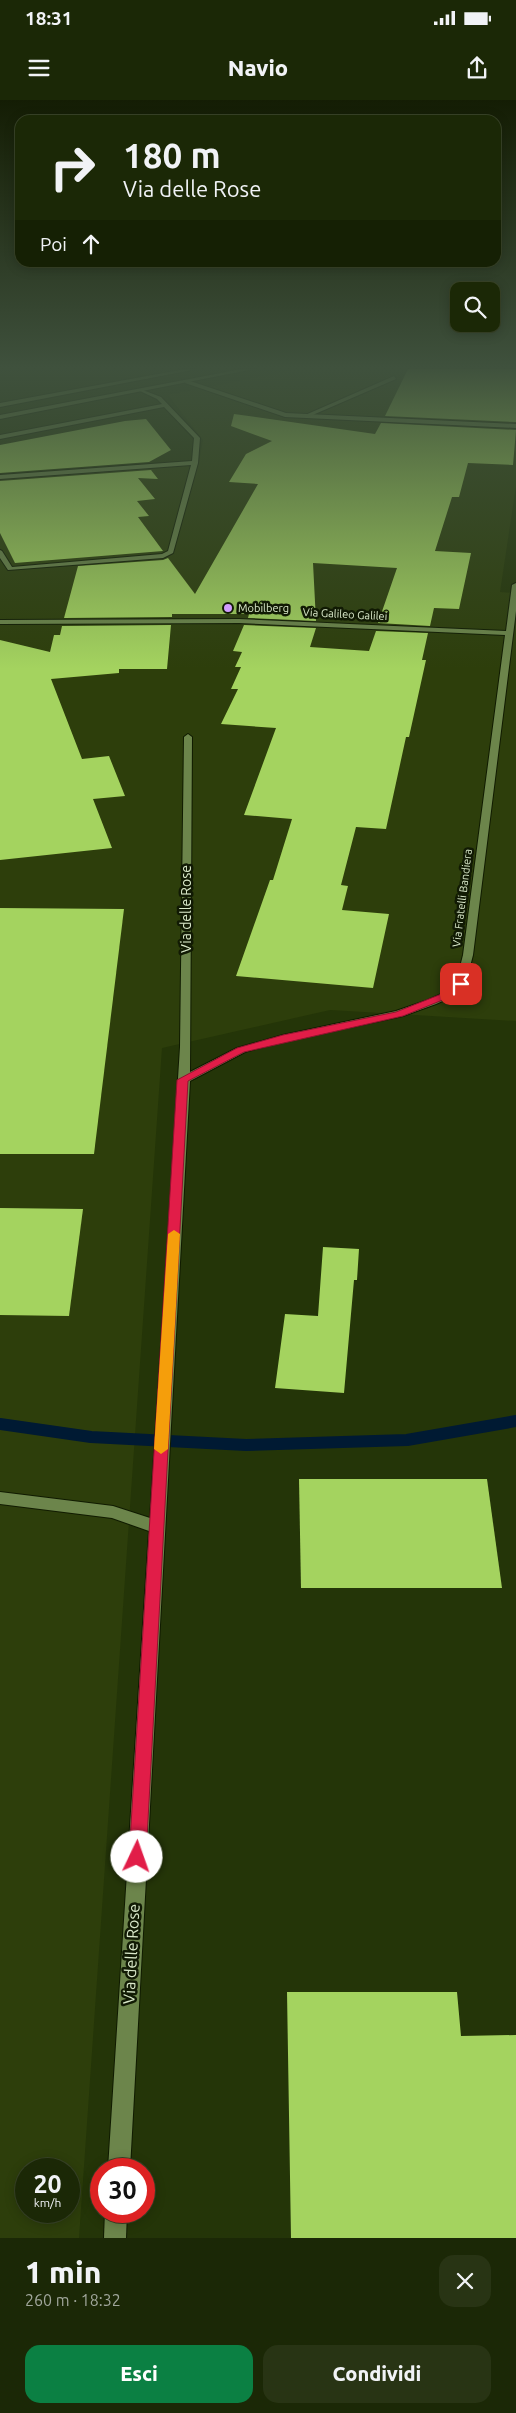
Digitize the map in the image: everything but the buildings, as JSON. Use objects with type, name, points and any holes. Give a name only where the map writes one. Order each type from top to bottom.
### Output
[{"type":"street","points":[[0,477],[115,469]]},
{"type":"street","points":[[0,552],[10,569],[163,556],[171,552],[193,469]]},
{"type":"street","name":"Via Fratelli Bandiera","points":[[183,1080],[240,1050],[283,1038],[399,1014],[452,993],[461,984],[468,955],[508,633],[516,591]]},
{"type":"street","name":"Via Galileo Galilei","points":[[0,622],[239,621],[508,633]]},
{"type":"street","name":"Via delle Rose","points":[[120,2158],[186,1047],[188,737]]},
{"type":"street","points":[[0,1498],[113,1512],[156,1526]]},
{"type":"street","points":[[115,2238],[116,2223]]},
{"type":"shaded area","points":[[115,469],[516,469],[516,486],[500,592],[516,593],[516,1021],[330,1010],[162,1048],[79,2238],[0,2238],[0,478]]},
{"type":"waterway","points":[[0,1424],[91,1437],[246,1445],[407,1440],[516,1421]]},
{"type":"slow traffic","points":[[161,1449],[174,1234]]},
{"type":"place","name":"Mobilberg","points":[[228,608]]},
{"type":"route","points":[[137,1857],[183,1080],[240,1050],[283,1038],[399,1014],[452,993],[461,984]]}]
